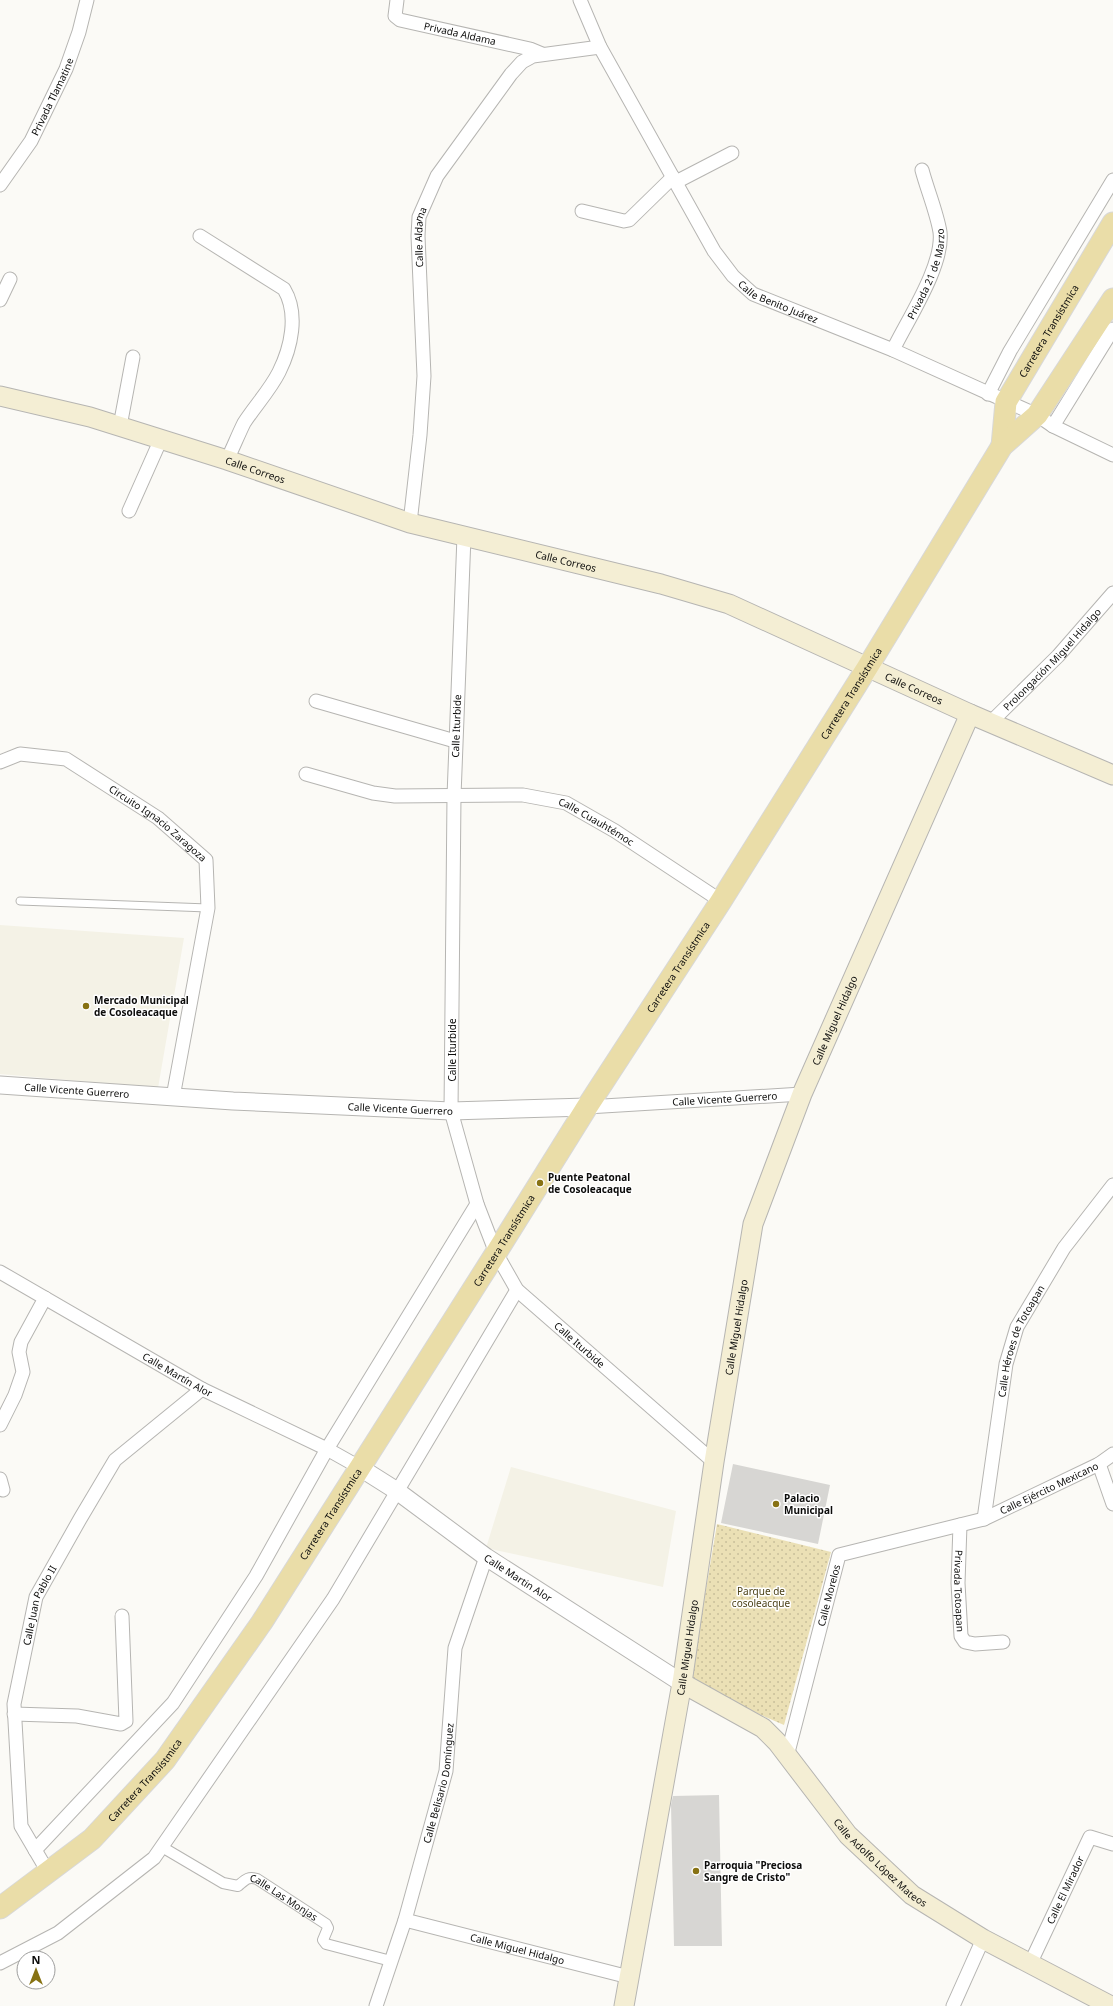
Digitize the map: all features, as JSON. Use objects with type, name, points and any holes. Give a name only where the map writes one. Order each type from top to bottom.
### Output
[{"type":"main road","name":"Carretera Transístmica","points":[[1002,446],[997,398],[1113,223]]},
{"type":"main road","name":"Carretera Transístmica","points":[[0,1908],[92,1839],[165,1760],[262,1622],[587,1107],[721,901],[867,668],[1002,446],[1045,420],[1113,299]]},
{"type":"main road","name":"Calle Correos","points":[[0,396],[90,417],[120,426],[227,460],[410,523],[661,584],[729,604],[990,723],[1113,775]]},
{"type":"main road","name":"Calle Miguel Hidalgo","points":[[624,2006],[682,1683],[714,1462],[753,1224],[802,1094],[970,714]]},
{"type":"main road","name":"Calle Adolfo López Mateos","points":[[682,1683],[763,1728],[787,1756],[848,1835],[912,1896],[983,1939],[1110,2006]]},
{"type":"street","name":"Privada Tlamatine","points":[[0,185],[31,141],[66,70],[79,32],[87,0]]},
{"type":"street","name":"Privada Aldama","points":[[397,0],[395,16],[400,20],[530,49],[542,54]]},
{"type":"street","name":"Calle Benito Juárez","points":[[580,0],[600,47],[714,251],[733,276],[753,294],[893,350],[1045,420],[1113,455]]},
{"type":"street","name":"Calle Aldama","points":[[410,523],[420,435],[424,376],[418,236],[420,217],[431,188],[450,156],[511,74],[522,62],[533,56],[542,54],[600,47]]},
{"type":"street","points":[[582,211],[624,221],[629,220],[674,180],[732,152]]},
{"type":"street","name":"Privada 21 de Marzo","points":[[893,350],[932,272],[940,247],[940,231],[922,170]]},
{"type":"street","points":[[997,398],[1010,351],[1113,180]]},
{"type":"street","points":[[200,236],[284,289],[289,298],[292,311],[292,328],[279,372],[244,424],[227,460]]},
{"type":"street","points":[[0,300],[10,280]]},
{"type":"street","points":[[1045,420],[1113,329]]},
{"type":"street","points":[[120,426],[133,358]]},
{"type":"street","points":[[129,511],[161,439]]},
{"type":"street","name":"Calle Iturbide","points":[[464,536],[455,741],[451,1111],[477,1204],[496,1253],[517,1290],[714,1462]]},
{"type":"street","name":"Prolongación Miguel Hidalgo","points":[[990,723],[1058,656],[1113,593]]},
{"type":"street","points":[[316,701],[455,741]]},
{"type":"street","name":"Circuito Ignacio Zaragoza","points":[[0,762],[20,754],[66,759],[158,818],[206,860],[208,908],[172,1097]]},
{"type":"street","name":"Calle Cuauhtémoc","points":[[306,774],[373,793],[395,796],[523,795],[566,803],[615,832],[721,901]]},
{"type":"street","name":"Calle Vicente Guerrero","points":[[0,1084],[172,1097],[451,1111],[587,1107],[802,1094]]},
{"type":"street","name":"Calle Héroes de Totoapan","points":[[984,1519],[1006,1364],[1017,1327],[1064,1248],[1113,1185]]},
{"type":"street","points":[[35,1850],[172,1703],[256,1576],[327,1449],[477,1204]]},
{"type":"street","name":"Calle Martín Alor","points":[[0,1272],[202,1389],[327,1449],[359,1467]]},
{"type":"street","points":[[0,1963],[58,1933],[154,1858],[333,1598],[517,1290]]},
{"type":"street","points":[[0,1425],[16,1395],[23,1372],[19,1352],[21,1342],[45,1298]]},
{"type":"street","name":"Calle Juan Pablo II","points":[[48,1872],[21,1826],[14,1714],[14,1704],[36,1597],[115,1460],[202,1389]]},
{"type":"street","name":"Calle Ejército Mexicano","points":[[984,1519],[1099,1464],[1113,1454]]},
{"type":"street","points":[[1099,1464],[1113,1504]]},
{"type":"street","name":"Calle Martin Alor","points":[[359,1467],[397,1491],[486,1557],[682,1683]]},
{"type":"street","name":"Calle Morelos","points":[[787,1756],[839,1556],[984,1519]]},
{"type":"street","name":"Privada Totoapan","points":[[960,1525],[958,1583],[961,1636],[965,1642],[975,1644],[1003,1642]]},
{"type":"street","name":"Calle Belisario Domínguez","points":[[376,2006],[406,1920],[446,1771],[455,1648],[486,1557]]},
{"type":"street","points":[[14,1714],[77,1716],[121,1724],[126,1721],[122,1616]]},
{"type":"street","name":"Calle El Mirador","points":[[1030,1964],[1090,1837],[1113,1844]]},
{"type":"street","name":"Calle Las Monjas","points":[[162,1847],[223,1883],[238,1886],[246,1879],[257,1879],[326,1924],[328,1928],[323,1940],[326,1944],[392,1961]]},
{"type":"street","name":"Calle Miguel Hidalgo","points":[[406,1920],[629,1977]]},
{"type":"street","points":[[953,2006],[983,1939]]},
{"type":"lane","points":[[20,901],[208,908]]},
{"type":"shaded area","name":"Mercado Municipal de Cosoleacaque","points":[[0,925],[184,938],[158,1088],[0,1074]]},
{"type":"shaded area","points":[[511,1467],[676,1511],[663,1587],[486,1548]]},
{"type":"green space","name":"Parque de cosoleacque","points":[[717,1524],[831,1552],[784,1725],[690,1684]]},
{"type":"building","name":"Palacio Municipal","points":[[733,1464],[830,1485],[818,1544],[721,1523]]},
{"type":"building","name":"Parroquia \"Preciosa Sangre de Cristo\"","points":[[719,1795],[722,1946],[674,1946],[671,1805],[673,1796]]},
{"type":"place","name":"Mercado Municipal de Cosoleacaque","points":[[86,1006]]},
{"type":"place","name":"Puente Peatonal de Cosoleacaque","points":[[540,1183]]},
{"type":"place","name":"Palacio Municipal","points":[[776,1504]]},
{"type":"place","name":"Parroquia \"Preciosa Sangre de Cristo\"","points":[[696,1871]]}]
